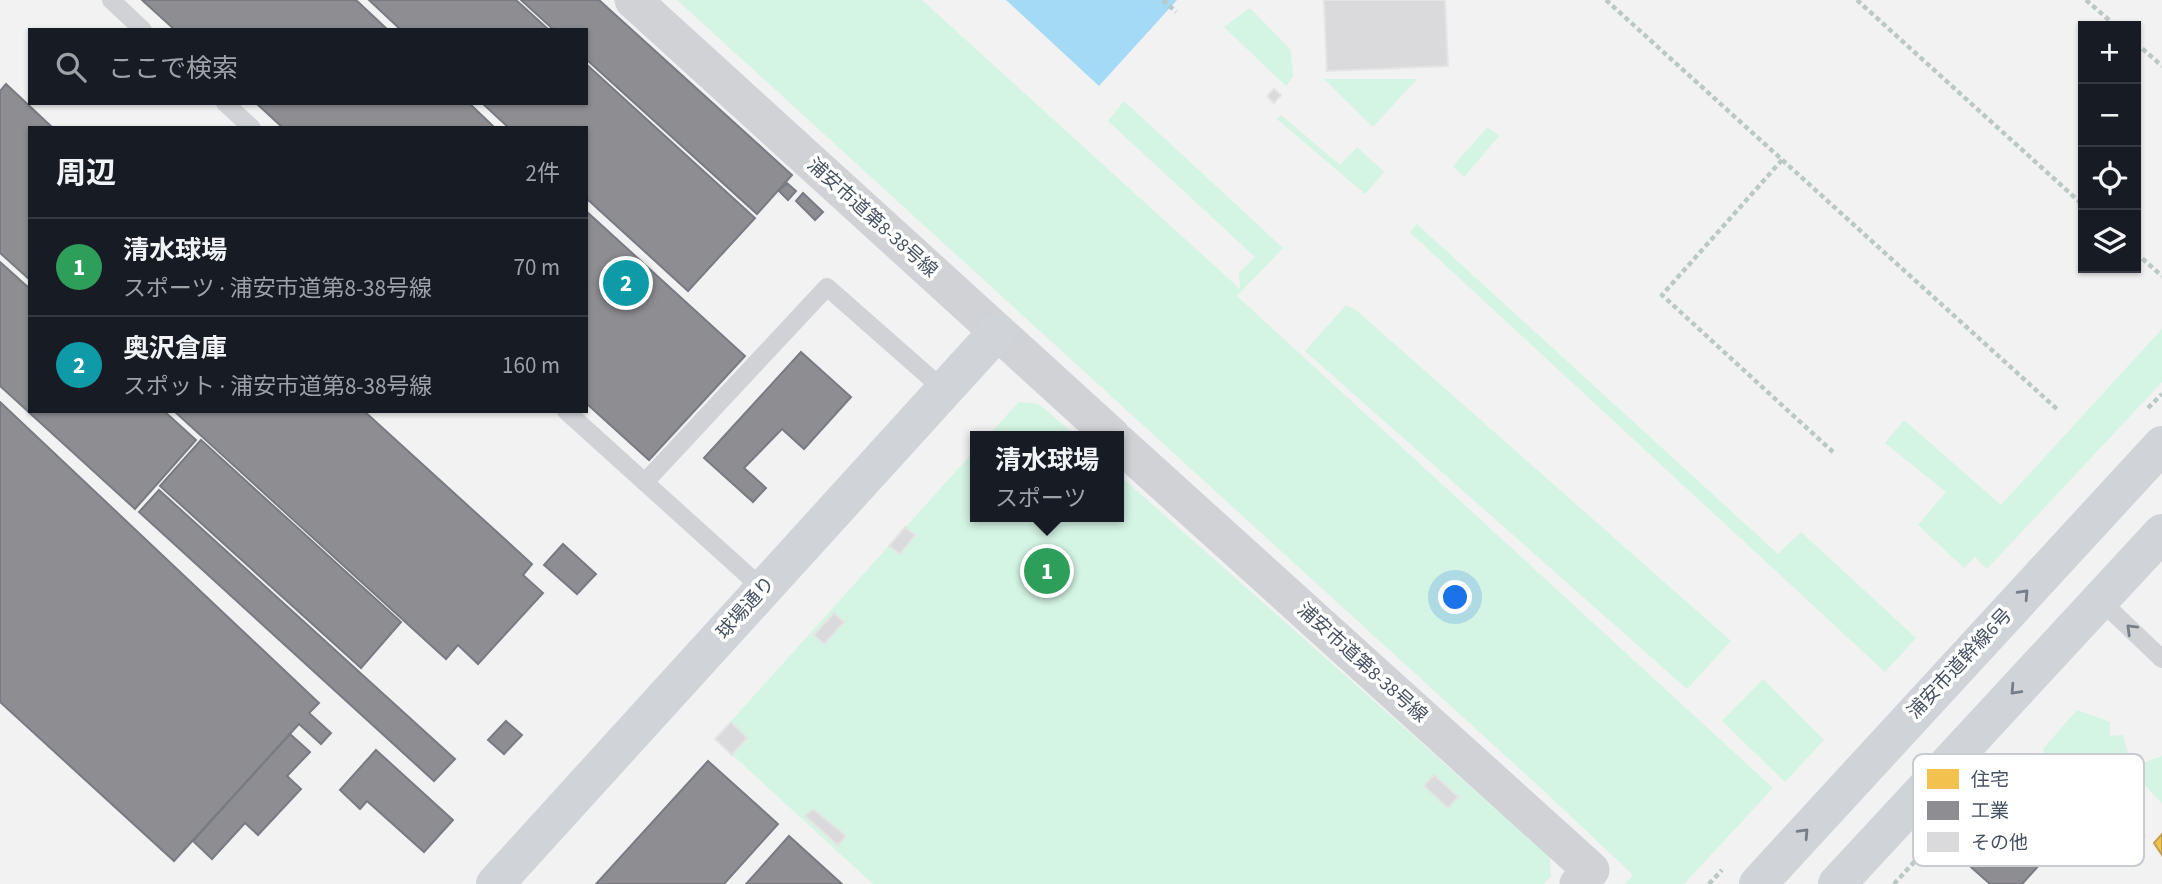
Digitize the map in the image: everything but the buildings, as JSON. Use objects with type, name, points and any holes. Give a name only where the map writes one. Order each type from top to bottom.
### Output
[{"type":"street","name":"浦安市道第8-38号線","points":[[633,0],[1106,431]]},
{"type":"street","name":"球場通り","points":[[495,884],[997,332]]},
{"type":"street","name":"浦安市道幹線6号","points":[[1776,877],[2162,445]]},
{"type":"street","name":"浦安市道第8-38号線","points":[[1124,448],[1591,870],[1578,884]]},
{"type":"street","points":[[1957,754],[2162,533]]},
{"type":"street","points":[[1838,884],[1913,802]]},
{"type":"lane","points":[[111,0],[141,28]]},
{"type":"lane","points":[[227,105],[250,126]]},
{"type":"lane","points":[[645,482],[827,288],[944,390]]},
{"type":"lane","points":[[568,413],[763,589]]},
{"type":"lane","points":[[2099,600],[2162,659]]},
{"type":"path","points":[[1163,0],[1176,12]]},
{"type":"path","points":[[1606,0],[2058,410]]},
{"type":"path","points":[[1857,0],[2078,200]]},
{"type":"path","points":[[2086,0],[2110,21]]},
{"type":"path","points":[[2141,47],[2162,66]]},
{"type":"path","points":[[1782,160],[1662,295],[1833,452]]},
{"type":"path","points":[[2141,257],[2162,276]]},
{"type":"green space","points":[[677,0],[922,0],[1240,289],[1239,273],[1255,257],[1108,121],[1124,101],[1283,248],[1237,296],[1773,788],[1684,884],[1625,884],[1633,875],[1544,791]]},
{"type":"green space","points":[[1250,8],[1291,50],[1293,77],[1286,86],[1224,27]]},
{"type":"green space","points":[[1324,79],[1417,79],[1373,127]]},
{"type":"green space","points":[[1281,115],[1340,165],[1357,147],[1384,172],[1365,194],[1277,119]]},
{"type":"green space","points":[[1488,127],[1499,136],[1464,177],[1453,166]]},
{"type":"green space","points":[[1417,224],[1778,554],[1801,532],[1916,638],[1885,672],[1417,239],[1410,232]]},
{"type":"green space","points":[[1346,305],[1356,310],[1731,641],[1687,689],[1305,351]]},
{"type":"green space","points":[[2162,329],[2162,382],[1987,569],[1975,557],[1964,568],[1918,525],[1946,492],[1885,443],[1904,420],[2001,505]]},
{"type":"green space","points":[[1019,402],[1039,404],[1070,431],[993,431]]},
{"type":"green space","points":[[970,456],[970,522],[1124,522],[1124,479],[1550,857],[1551,876],[1544,884],[873,884],[715,739]]},
{"type":"green space","points":[[1763,679],[1824,740],[1785,782],[1722,721]]},
{"type":"green space","points":[[2077,710],[2110,722],[2110,736],[2123,735],[2128,754],[2044,754],[2043,749]]},
{"type":"green space","points":[[2162,756],[2162,803],[2144,784],[2144,763]]},
{"type":"water","points":[[1006,0],[1177,0],[1099,86]]},
{"type":"place","name":"奥沢倉庫","points":[[626,283]]},
{"type":"place","name":"清水球場","points":[[1047,571]]}]
